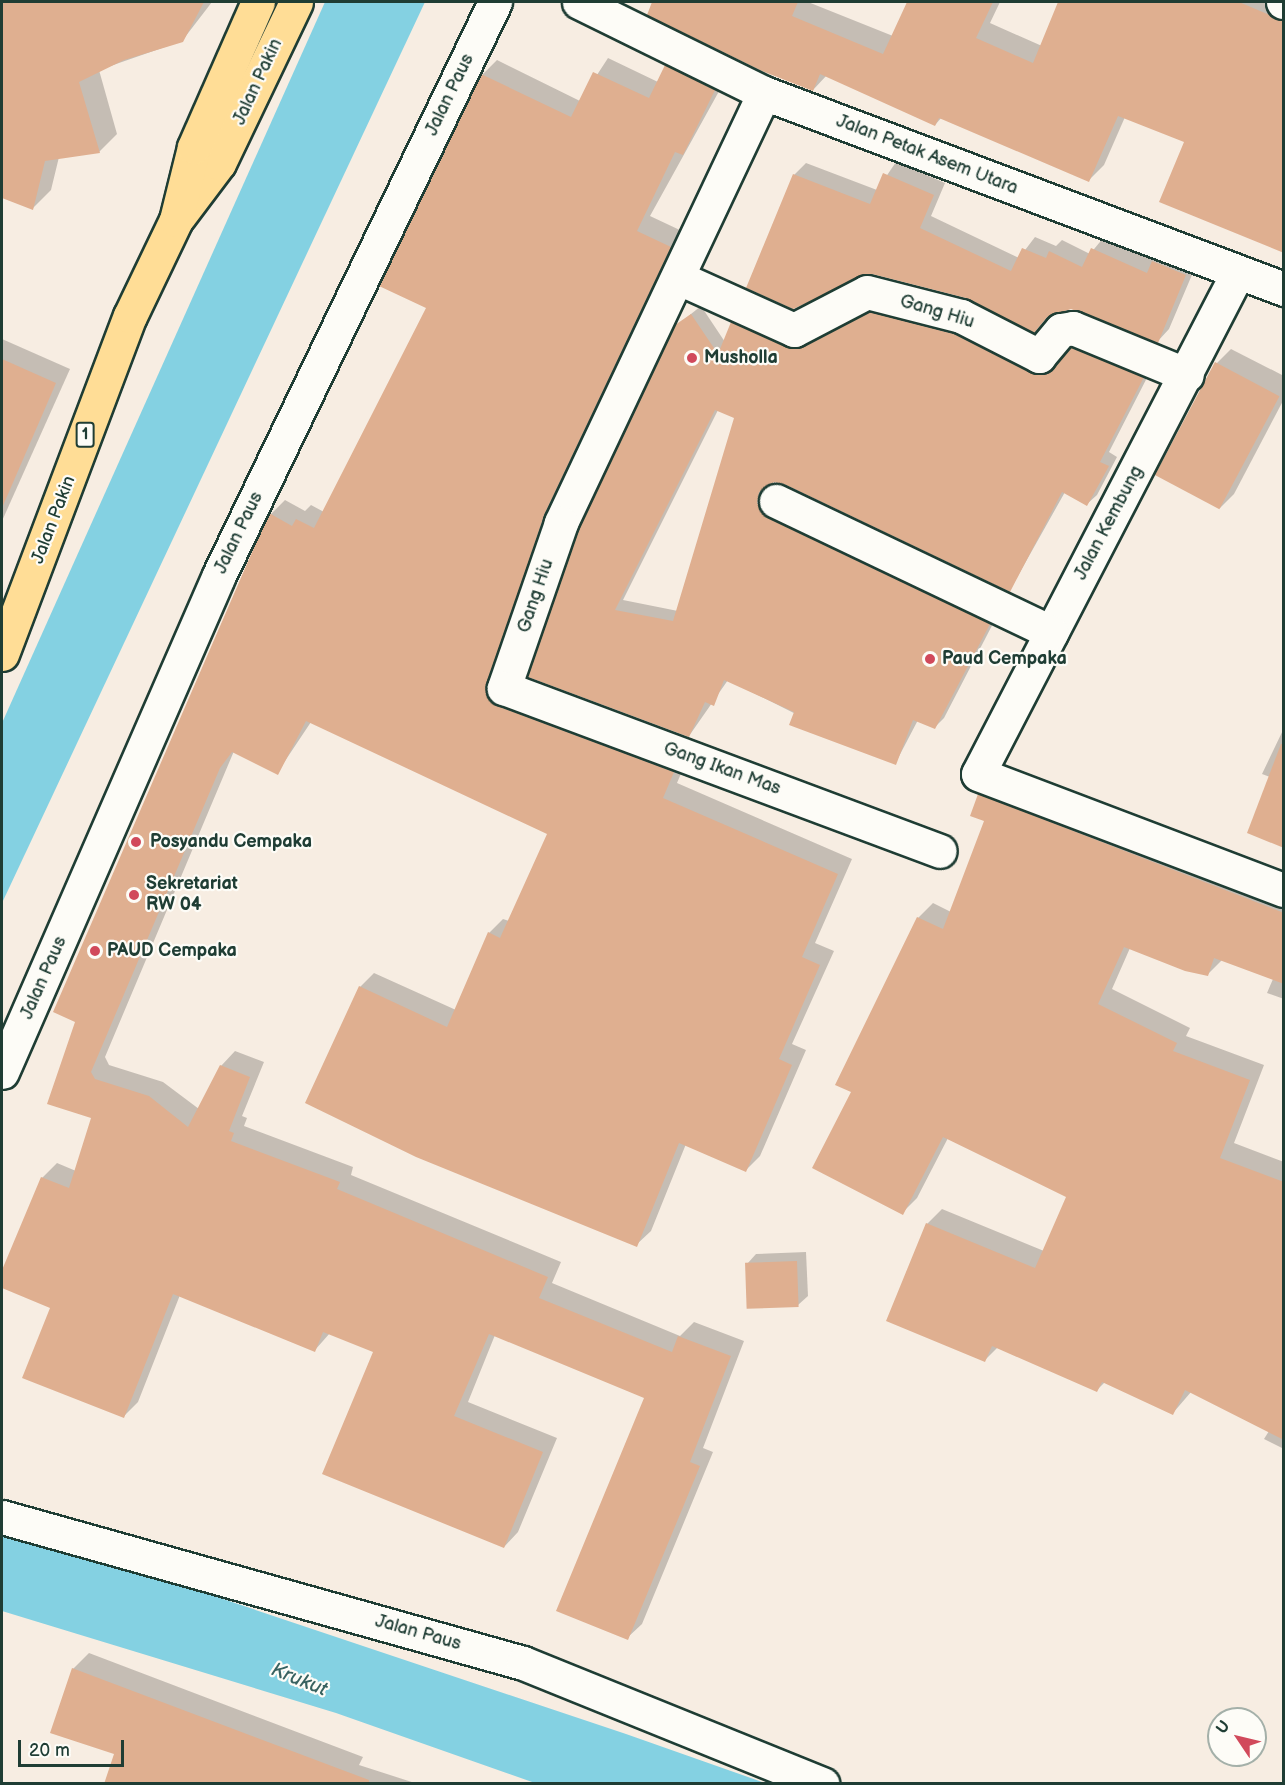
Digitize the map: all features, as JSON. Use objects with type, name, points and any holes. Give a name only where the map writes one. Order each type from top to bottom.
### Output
[{"type":"highway","name":"Jalan Pakin","points":[[176,220],[194,147],[258,2]]},
{"type":"highway","name":"Jalan Pakin","points":[[2,654],[8,620],[130,316],[176,220],[219,163],[296,2]]},
{"type":"street","name":"Jalan Paus","points":[[2,1072],[219,575],[495,2]]},
{"type":"street","name":"Jalan Petak Asem Utara","points":[[579,2],[764,93],[1284,289]]},
{"type":"street","name":"Gang Hiu","points":[[504,688],[561,523],[681,279],[764,93]]},
{"type":"street","name":"Jalan Kembung","points":[[1238,272],[1187,375],[978,774],[1284,890]]},
{"type":"street","name":"Gang Hiu","points":[[681,279],[794,330],[867,292],[961,316],[1039,356],[1061,330],[1072,328],[1187,375]]},
{"type":"street","points":[[776,501],[1051,632]]},
{"type":"street","name":"Gang Ikan Mas","points":[[504,688],[939,851]]},
{"type":"street","name":"Jalan Paus","points":[[2,1517],[523,1663],[824,1784]]},
{"type":"water","points":[[325,2],[425,2],[2,903],[2,723]]},
{"type":"water","name":"Krukut","points":[[2,1525],[626,1734],[765,1783],[535,1783],[336,1713],[2,1611]]},
{"type":"building","points":[[2,2],[204,2],[183,42],[124,60],[79,82],[100,153],[45,161],[33,210],[2,198]]},
{"type":"building","points":[[652,2],[798,2],[792,16],[883,54],[907,2],[993,2],[976,38],[1033,63],[1058,2],[1239,2],[1284,21],[1284,253],[1159,202],[1184,142],[1118,116],[1089,182],[939,118],[935,126],[820,74],[813,91],[762,71],[647,15]]},
{"type":"building","points":[[665,65],[715,90],[683,155],[675,152],[637,231],[671,247],[544,515],[486,691],[497,706],[674,772],[663,798],[838,874],[802,957],[820,965],[779,1059],[792,1065],[746,1172],[679,1143],[637,1247],[416,1157],[305,1103],[359,986],[447,1027],[488,932],[500,938],[547,834],[306,721],[278,775],[232,752],[220,768],[91,1072],[95,1079],[149,1096],[188,1127],[220,1065],[250,1077],[229,1131],[234,1133],[231,1141],[340,1182],[337,1189],[548,1277],[539,1298],[672,1352],[678,1336],[731,1356],[690,1462],[700,1466],[628,1640],[556,1611],[644,1398],[489,1334],[454,1416],[543,1452],[504,1548],[322,1474],[373,1352],[323,1332],[315,1352],[173,1294],[124,1418],[22,1378],[50,1308],[2,1288],[2,1270],[41,1177],[69,1188],[91,1118],[47,1104],[75,1022],[53,1012],[269,513],[292,526],[296,519],[314,528],[426,308],[379,286],[481,74],[571,117],[593,72],[649,98]]},
{"type":"building","points":[[883,173],[934,195],[920,228],[1011,271],[1022,248],[1046,258],[1049,251],[1082,267],[1091,248],[1147,273],[1152,261],[1186,275],[1158,343],[1071,309],[1047,317],[1034,333],[966,298],[872,274],[793,309],[746,288],[793,174],[870,204]]},
{"type":"building","points":[[869,312],[954,334],[1038,375],[1053,368],[1071,347],[1144,377],[1100,462],[1109,466],[1087,506],[1062,492],[1010,592],[784,484],[774,482],[759,492],[757,503],[768,518],[990,624],[935,729],[913,720],[896,765],[789,725],[794,712],[724,680],[714,706],[705,702],[689,737],[528,677],[578,530],[675,325],[691,314],[718,354],[731,322],[795,349]],"holes":[[[715,410],[734,418],[673,621],[615,610]]]},
{"type":"building","points":[[2,359],[56,383],[2,508]]},
{"type":"building","points":[[1215,362],[1279,396],[1219,509],[1155,475]]},
{"type":"building","points":[[1281,744],[1284,744],[1284,848],[1247,833]]},
{"type":"building","points":[[978,794],[1284,913],[1284,984],[1214,958],[1208,976],[1185,971],[1124,947],[1098,1004],[1177,1043],[1173,1051],[1250,1080],[1220,1158],[1284,1182],[1284,1440],[1185,1390],[1173,1415],[1102,1382],[1097,1392],[992,1346],[985,1362],[886,1321],[926,1223],[1035,1268],[1066,1197],[943,1137],[903,1215],[812,1168],[851,1092],[835,1085],[917,917],[943,929],[984,821],[970,816]]},
{"type":"building","points":[[797,1261],[799,1307],[747,1309],[745,1263]]},
{"type":"building","points":[[72,1668],[369,1780],[369,1784],[104,1784],[114,1754],[50,1733]]},
{"type":"place","name":"Musholla","points":[[692,358]]},
{"type":"place","name":"Paud Cempaka","points":[[930,659]]},
{"type":"place","name":"Posyandu Cempaka","points":[[136,842]]},
{"type":"place","name":"Sekretariat RW 04","points":[[134,895]]},
{"type":"place","name":"PAUD Cempaka","points":[[95,951]]}]
